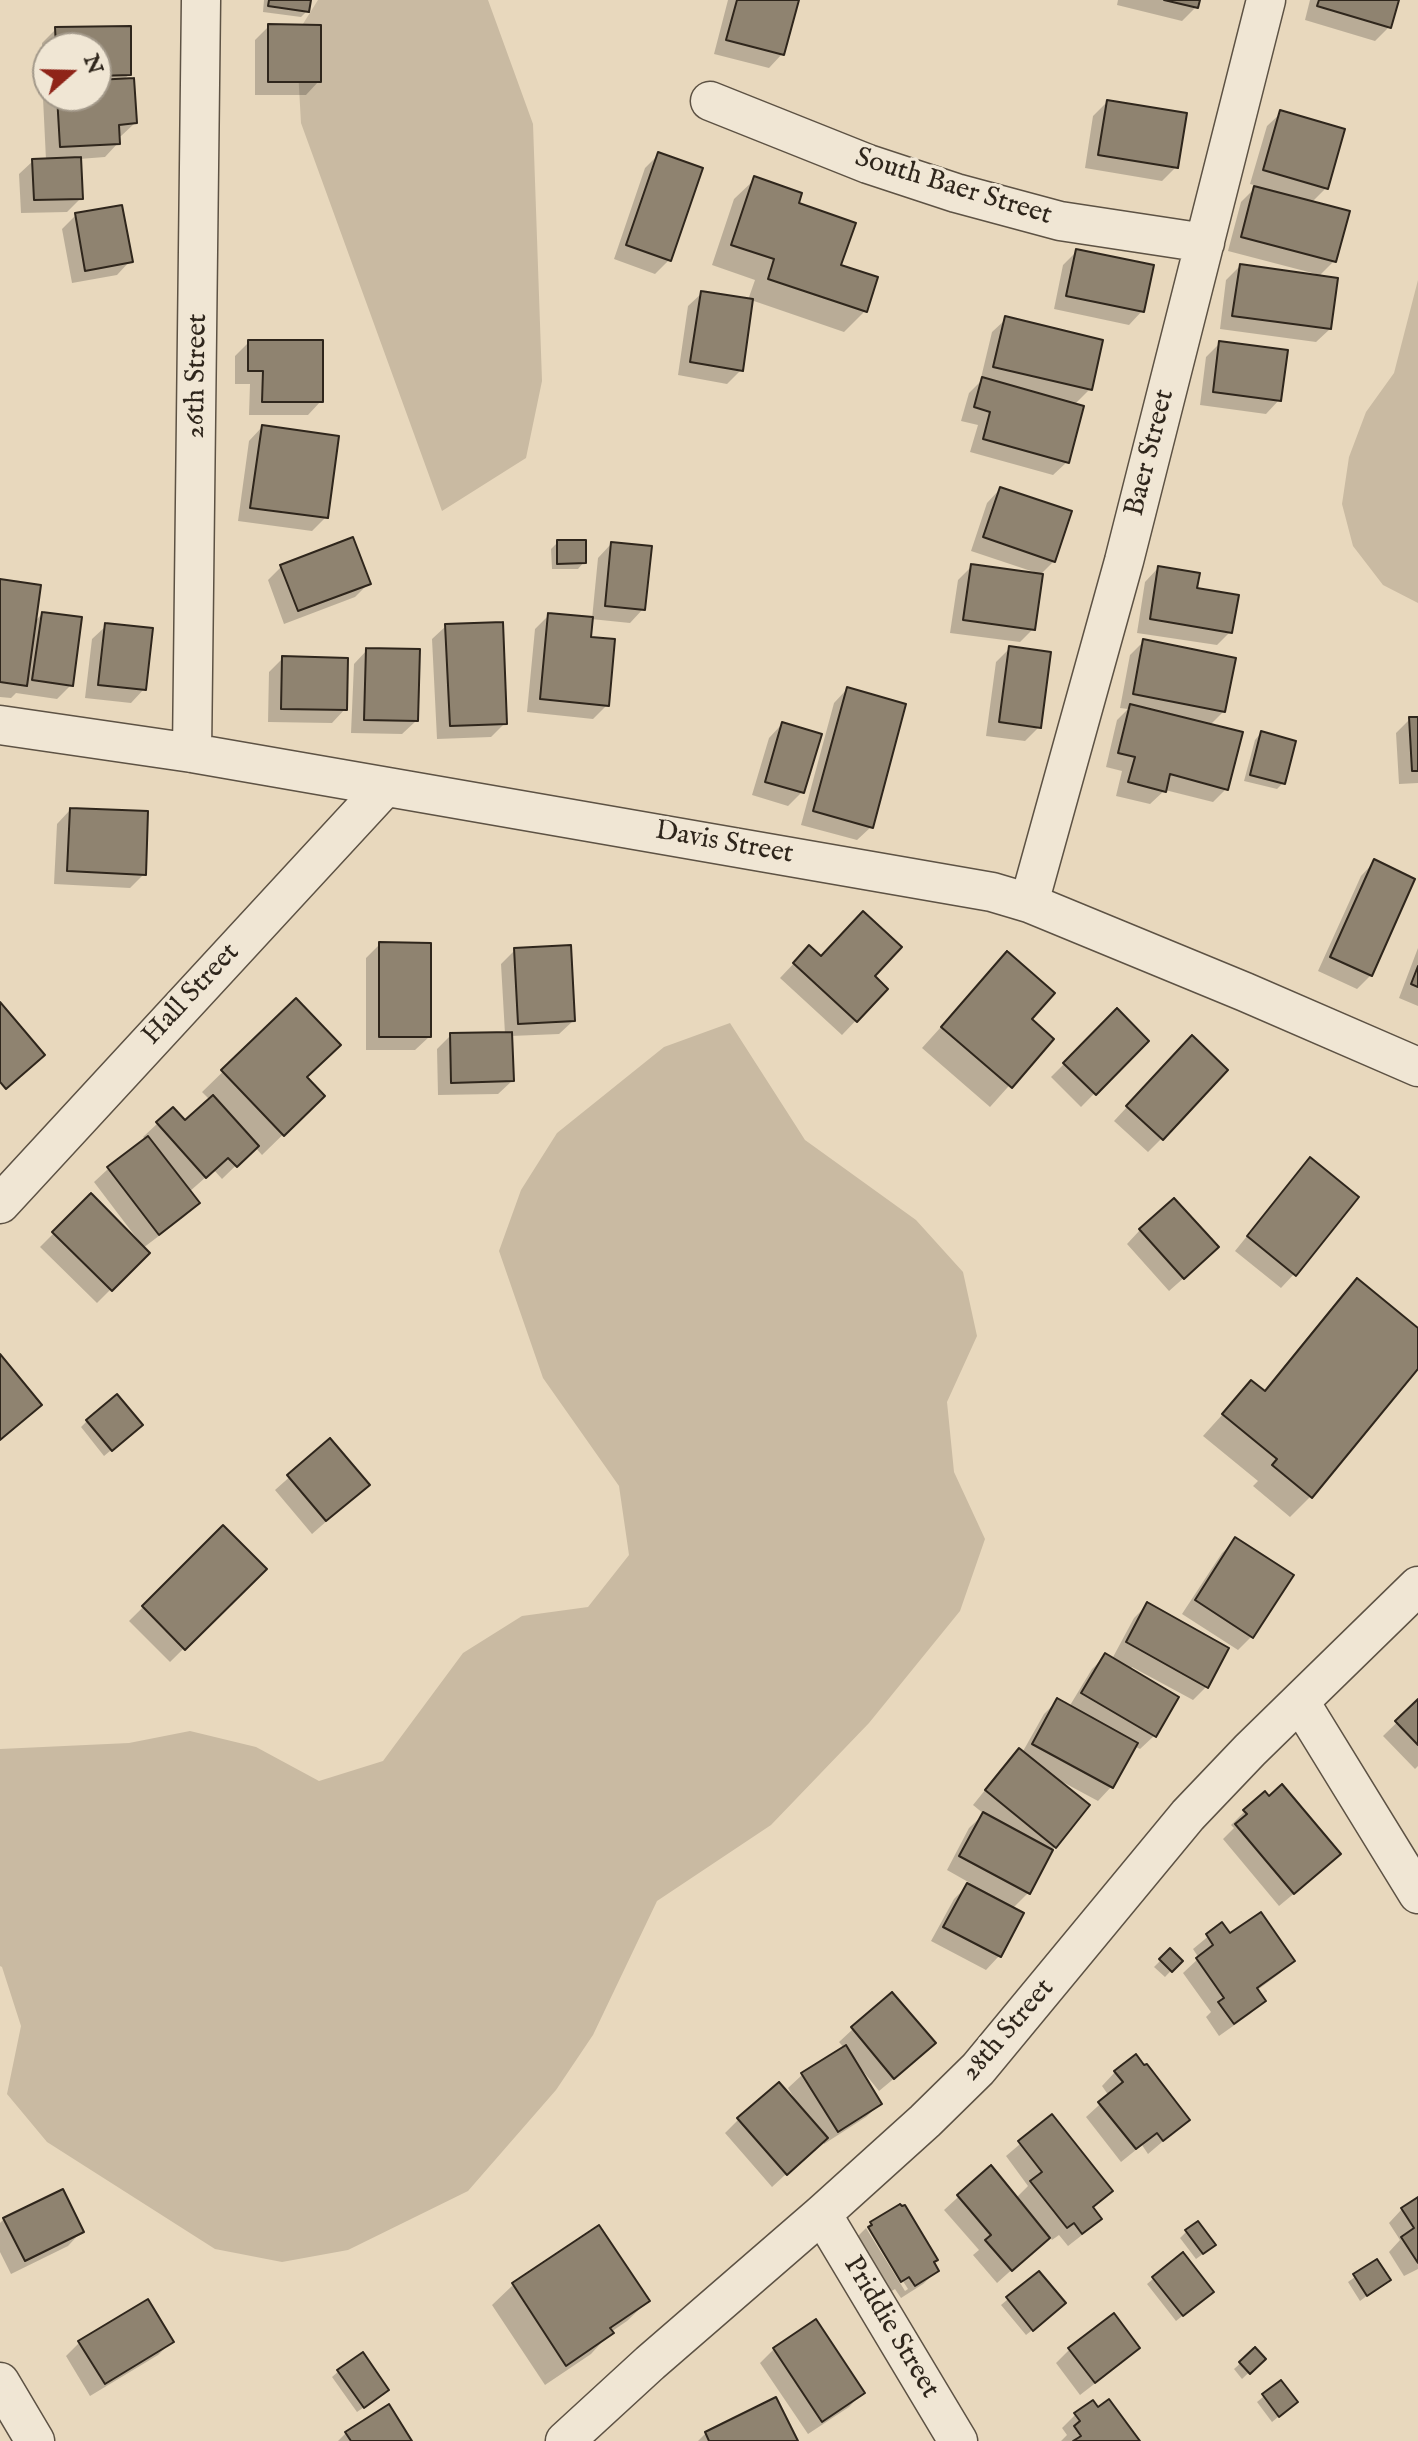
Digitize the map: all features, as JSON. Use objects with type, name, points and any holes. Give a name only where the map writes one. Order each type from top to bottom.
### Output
[{"type":"street","name":"26th Street","points":[[192,753],[201,0]]},
{"type":"street","name":"Baer Street","points":[[1029,903],[1124,561],[1266,0]]},
{"type":"street","name":"South Baer Street","points":[[710,101],[868,164],[956,193],[1060,221],[1205,243]]},
{"type":"street","name":"Davis Street","points":[[0,725],[192,753],[992,892],[1029,903],[1418,1067]]},
{"type":"street","name":"Hall Street","points":[[0,1204],[385,787]]},
{"type":"street","name":"28th Street","points":[[565,2441],[822,2214],[978,2069],[1188,1815],[1418,1586]]},
{"type":"street","points":[[1300,1702],[1418,1894]]},
{"type":"street","name":"Priddie Street","points":[[822,2214],[958,2441]]},
{"type":"street","points":[[0,2382],[35,2441]]},
{"type":"shaded area","points":[[318,0],[488,0],[533,124],[542,381],[526,458],[442,511],[301,123],[296,35]]},
{"type":"shaded area","points":[[1418,280],[1418,603],[1383,585],[1353,546],[1342,504],[1349,457],[1366,412],[1394,373]]},
{"type":"shaded area","points":[[730,1023],[805,1140],[916,1220],[963,1272],[977,1336],[947,1402],[954,1472],[985,1539],[960,1611],[869,1723],[771,1825],[657,1901],[593,2035],[556,2090],[468,2191],[348,2250],[282,2262],[215,2249],[47,2142],[7,2094],[21,2026],[0,1966],[0,1749],[129,1743],[190,1731],[256,1747],[319,1781],[383,1761],[463,1653],[522,1616],[588,1607],[629,1555],[619,1486],[543,1378],[499,1251],[521,1190],[557,1133],[664,1047]]},
{"type":"building","points":[[269,0],[311,0],[309,12],[268,6]]},
{"type":"building","points":[[737,0],[799,0],[784,55],[726,40]]},
{"type":"building","points":[[1164,0],[1200,0],[1198,8]]},
{"type":"building","points":[[1319,0],[1399,0],[1391,28],[1317,6]]},
{"type":"building","points":[[268,24],[321,25],[321,82],[268,82]]},
{"type":"building","points":[[131,26],[131,75],[112,76],[112,32],[55,32],[55,27]]},
{"type":"building","points":[[134,78],[137,123],[119,125],[120,144],[60,147],[58,112],[112,112],[112,79]]},
{"type":"building","points":[[1107,100],[1187,113],[1178,168],[1098,155]]},
{"type":"building","points":[[1280,110],[1345,129],[1328,189],[1263,170]]},
{"type":"building","points":[[658,152],[703,168],[671,261],[626,245]]},
{"type":"building","points":[[81,157],[83,199],[34,200],[32,159]]},
{"type":"building","points":[[754,176],[802,193],[799,203],[856,223],[841,265],[878,277],[867,312],[768,279],[774,259],[731,245]]},
{"type":"building","points":[[1254,186],[1350,211],[1336,262],[1241,237]]},
{"type":"building","points":[[122,205],[133,262],[85,271],[75,213]]},
{"type":"building","points":[[1076,249],[1154,265],[1144,312],[1066,296]]},
{"type":"building","points":[[1240,264],[1338,278],[1331,329],[1232,316]]},
{"type":"building","points":[[701,291],[753,299],[743,371],[690,362]]},
{"type":"building","points":[[1005,316],[1103,340],[1092,390],[993,367]]},
{"type":"building","points":[[248,340],[323,340],[323,402],[262,402],[263,371],[248,371]]},
{"type":"building","points":[[1219,341],[1288,350],[1281,401],[1213,392]]},
{"type":"building","points":[[982,377],[1084,406],[1069,463],[983,439],[990,412],[974,407]]},
{"type":"building","points":[[262,425],[339,436],[328,518],[250,508]]},
{"type":"building","points":[[1000,487],[1072,511],[1055,562],[983,537]]},
{"type":"building","points":[[353,537],[371,584],[298,611],[280,565]]},
{"type":"building","points":[[557,540],[586,540],[586,563],[557,564]]},
{"type":"building","points":[[611,542],[652,546],[645,610],[605,606]]},
{"type":"building","points":[[971,564],[1043,574],[1035,630],[963,620]]},
{"type":"building","points":[[1158,566],[1200,573],[1197,588],[1239,595],[1232,633],[1150,619]]},
{"type":"building","points":[[0,579],[41,585],[27,686],[0,682]]},
{"type":"building","points":[[42,612],[82,617],[73,686],[32,680]]},
{"type":"building","points":[[548,613],[593,617],[591,637],[615,639],[609,706],[540,699]]},
{"type":"building","points":[[503,622],[507,724],[450,726],[445,624]]},
{"type":"building","points":[[105,623],[153,628],[146,690],[98,685]]},
{"type":"building","points":[[1143,639],[1236,658],[1225,712],[1133,694]]},
{"type":"building","points":[[1009,646],[1051,652],[1041,728],[999,722]]},
{"type":"building","points":[[366,648],[420,649],[418,721],[364,720]]},
{"type":"building","points":[[282,656],[348,658],[347,710],[281,709]]},
{"type":"building","points":[[847,687],[906,704],[873,828],[813,811]]},
{"type":"building","points":[[1130,704],[1243,732],[1228,790],[1170,774],[1166,792],[1128,782],[1135,757],[1118,753]]},
{"type":"building","points":[[1409,717],[1418,717],[1418,771],[1412,771]]},
{"type":"building","points":[[782,722],[822,734],[804,793],[765,782]]},
{"type":"building","points":[[1261,731],[1296,741],[1285,784],[1250,775]]},
{"type":"building","points":[[70,808],[148,811],[146,875],[67,871]]},
{"type":"building","points":[[1374,859],[1415,879],[1372,976],[1330,957]]},
{"type":"building","points":[[863,911],[902,947],[875,976],[888,989],[857,1022],[793,963],[809,945],[821,956]]},
{"type":"building","points":[[379,942],[431,943],[431,1037],[379,1037]]},
{"type":"building","points":[[571,945],[575,1021],[518,1024],[514,948]]},
{"type":"building","points":[[1007,951],[1055,993],[1032,1019],[1054,1039],[1012,1088],[941,1027]]},
{"type":"building","points":[[1418,966],[1418,987],[1411,984]]},
{"type":"building","points":[[296,998],[341,1045],[307,1077],[325,1096],[284,1136],[221,1070]]},
{"type":"building","points":[[0,1002],[45,1055],[6,1089],[0,1082]]},
{"type":"building","points":[[1117,1008],[1149,1041],[1096,1095],[1063,1063]]},
{"type":"building","points":[[512,1032],[514,1081],[451,1083],[450,1033]]},
{"type":"building","points":[[1192,1035],[1228,1070],[1163,1140],[1126,1106]]},
{"type":"building","points":[[213,1095],[259,1146],[237,1167],[228,1158],[206,1178],[156,1122],[173,1107],[185,1120]]},
{"type":"building","points":[[148,1136],[200,1203],[159,1235],[107,1167]]},
{"type":"building","points":[[1310,1157],[1359,1197],[1296,1276],[1247,1236]]},
{"type":"building","points":[[91,1193],[150,1253],[112,1291],[52,1232]]},
{"type":"building","points":[[1174,1198],[1219,1247],[1184,1279],[1139,1229]]},
{"type":"building","points":[[1357,1278],[1418,1328],[1418,1369],[1312,1498],[1272,1465],[1277,1459],[1222,1414],[1251,1380],[1265,1391]]},
{"type":"building","points":[[0,1354],[42,1405],[0,1440]]},
{"type":"building","points":[[117,1394],[143,1425],[112,1451],[86,1420]]},
{"type":"building","points":[[330,1438],[370,1485],[326,1521],[287,1475]]},
{"type":"building","points":[[223,1525],[267,1569],[185,1650],[142,1606]]},
{"type":"building","points":[[1235,1537],[1294,1575],[1253,1638],[1195,1600]]},
{"type":"building","points":[[1147,1602],[1229,1648],[1208,1688],[1126,1642]]},
{"type":"building","points":[[1105,1653],[1179,1697],[1156,1737],[1081,1693]]},
{"type":"building","points":[[1057,1698],[1138,1743],[1113,1788],[1032,1744]]},
{"type":"building","points":[[1418,1699],[1418,1745],[1395,1721]]},
{"type":"building","points":[[1019,1748],[1090,1805],[1056,1848],[985,1790]]},
{"type":"building","points":[[1282,1784],[1341,1854],[1294,1894],[1235,1824],[1247,1814],[1243,1810],[1265,1791],[1269,1796]]},
{"type":"building","points":[[983,1812],[1053,1850],[1030,1894],[959,1856]]},
{"type":"building","points":[[967,1883],[1024,1913],[1001,1957],[943,1927]]},
{"type":"building","points":[[1261,1912],[1295,1961],[1257,1988],[1266,2001],[1234,2024],[1218,2002],[1224,1998],[1196,1958],[1213,1945],[1206,1934],[1222,1922],[1230,1933]]},
{"type":"building","points":[[1170,1948],[1183,1961],[1172,1972],[1159,1959]]},
{"type":"building","points":[[892,1992],[936,2043],[894,2079],[851,2027]]},
{"type":"building","points":[[846,2045],[882,2104],[838,2132],[801,2073]]},
{"type":"building","points":[[1136,2054],[1190,2120],[1163,2141],[1157,2133],[1136,2149],[1098,2102],[1123,2082],[1114,2071]]},
{"type":"building","points":[[779,2082],[828,2138],[787,2175],[737,2118]]},
{"type":"building","points":[[1052,2114],[1113,2191],[1093,2207],[1102,2219],[1082,2234],[1074,2223],[1067,2228],[1030,2181],[1042,2172],[1018,2141]]},
{"type":"building","points":[[991,2165],[1050,2238],[1012,2271],[985,2240],[991,2235],[957,2195]]},
{"type":"building","points":[[63,2189],[84,2232],[25,2261],[3,2218]]},
{"type":"building","points":[[1418,2197],[1418,2263],[1401,2237],[1414,2228],[1401,2208]]},
{"type":"building","points":[[900,2204],[905,2205],[938,2260],[934,2262],[939,2271],[915,2286],[909,2277],[901,2282],[868,2227],[872,2225],[870,2222]]},
{"type":"building","points":[[1198,2221],[1216,2245],[1203,2254],[1185,2230]]},
{"type":"building","points":[[599,2225],[650,2301],[610,2328],[614,2333],[566,2366],[512,2283]]},
{"type":"building","points":[[1183,2252],[1214,2292],[1183,2316],[1152,2277]]},
{"type":"building","points":[[1377,2259],[1391,2280],[1367,2296],[1353,2274]]},
{"type":"building","points":[[1039,2271],[1066,2303],[1033,2331],[1006,2297]]},
{"type":"building","points":[[148,2299],[174,2342],[105,2384],[78,2341]]},
{"type":"building","points":[[1114,2313],[1140,2348],[1095,2383],[1068,2348]]},
{"type":"building","points":[[816,2319],[865,2393],[822,2422],[773,2348]]},
{"type":"building","points":[[1255,2347],[1266,2359],[1250,2374],[1239,2362]]},
{"type":"building","points":[[363,2352],[389,2390],[364,2408],[337,2370]]},
{"type":"building","points":[[1281,2380],[1298,2402],[1279,2417],[1262,2394]]},
{"type":"building","points":[[776,2397],[798,2441],[709,2441],[705,2432]]},
{"type":"building","points":[[1109,2399],[1140,2441],[1073,2441],[1081,2436],[1074,2426],[1080,2421],[1074,2413],[1093,2400],[1098,2407]]},
{"type":"building","points":[[389,2404],[412,2441],[351,2441],[345,2432]]}]
